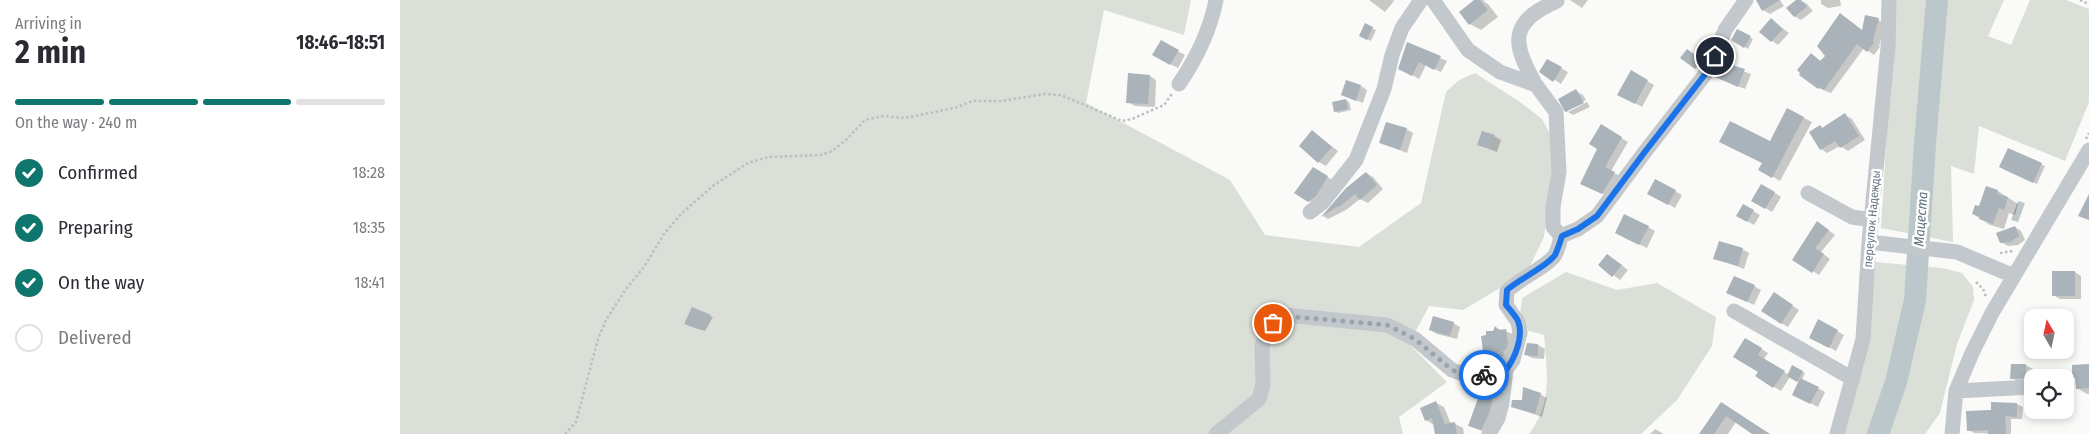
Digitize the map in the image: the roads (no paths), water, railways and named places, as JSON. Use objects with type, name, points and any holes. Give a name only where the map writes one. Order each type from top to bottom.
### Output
[{"type":"street","points":[[1179,84],[1195,61],[1213,15],[1216,0]]},
{"type":"street","points":[[1310,212],[1322,203],[1356,160],[1384,89],[1392,55],[1402,28],[1420,0]]},
{"type":"street","points":[[1433,0],[1468,50],[1500,72],[1536,85]]},
{"type":"street","points":[[1489,434],[1498,418],[1506,370],[1513,360],[1520,333],[1518,322],[1506,305],[1507,290],[1525,276],[1550,261],[1556,254],[1562,236],[1578,229],[1597,216],[1710,68],[1725,30],[1746,0]]},
{"type":"street","name":"переулок Надежды","points":[[1837,434],[1863,339],[1869,242],[1888,47],[1889,0]]},
{"type":"street","points":[[1557,1],[1537,9],[1528,18],[1521,28],[1518,41],[1524,63],[1536,85],[1556,112],[1559,172],[1552,218],[1553,227],[1562,236]]},
{"type":"street","points":[[1952,434],[1956,391],[1976,345],[2014,276],[2089,150]]},
{"type":"street","points":[[1808,193],[1852,217],[1872,220]]},
{"type":"street","points":[[1869,242],[1957,252],[2014,276]]},
{"type":"street","points":[[1734,311],[1852,379]]},
{"type":"street","points":[[1216,434],[1259,399],[1263,384],[1262,345],[1273,323],[1285,316],[1387,325],[1415,339],[1452,370],[1468,376],[1490,375],[1506,370]]},
{"type":"street","points":[[1956,391],[2024,387]]},
{"type":"waterway","name":"Мацеста","points":[[1878,434],[1896,382],[1915,300],[1937,0]]}]
